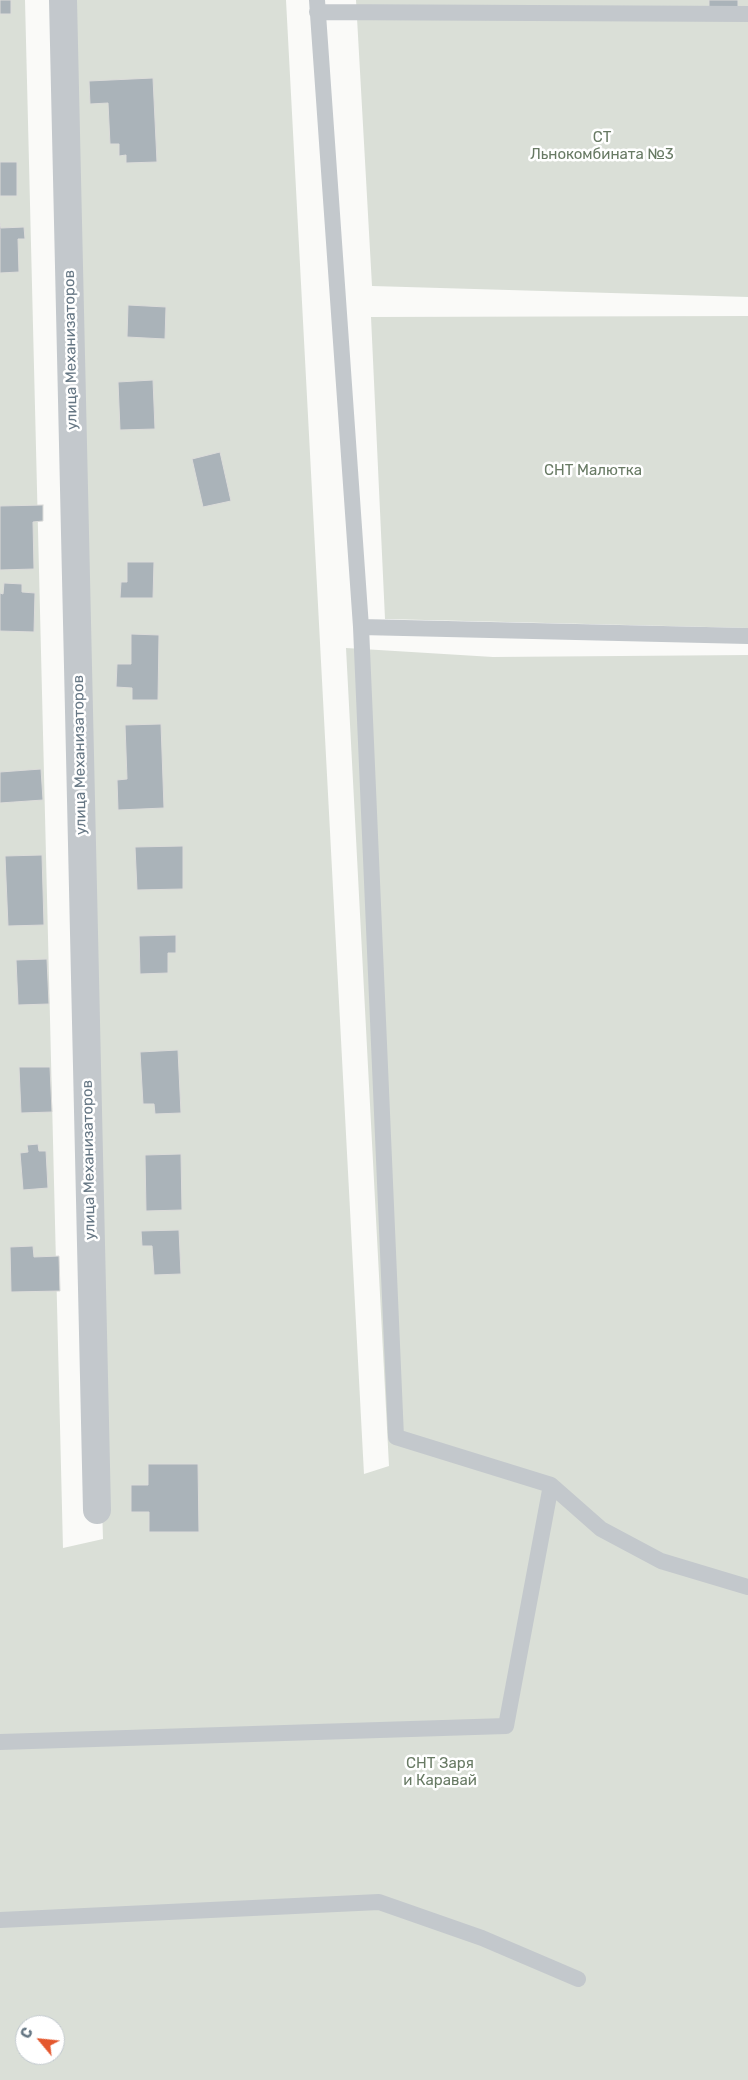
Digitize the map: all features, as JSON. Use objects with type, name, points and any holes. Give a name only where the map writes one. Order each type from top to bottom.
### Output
[{"type":"street","name":"улица Механизаторов","points":[[64,0],[97,1510]]},
{"type":"lane","points":[[748,14],[317,6],[361,628],[396,1437],[551,1485],[601,1529],[661,1561],[748,1587]]},
{"type":"lane","points":[[361,628],[748,636]]},
{"type":"lane","points":[[0,1742],[506,1726],[551,1485]]},
{"type":"lane","points":[[0,1920],[380,1902],[482,1938],[578,1979]]},
{"type":"green space","name":"СНТ Заря и Каравай","points":[[0,0],[25,0],[63,1548],[103,1539],[58,0],[286,0],[364,1474],[389,1466],[346,648],[493,657],[748,655],[748,2080],[0,2080]]},
{"type":"green space","name":"СТ Льнокомбината №3","points":[[356,0],[748,0],[748,297],[372,286]]},
{"type":"green space","name":"СНТ Малютка","points":[[748,316],[748,628],[385,619],[371,317]]},
{"type":"building","points":[[0,0],[11,0],[11,14],[0,14]]},
{"type":"building","points":[[709,0],[738,0],[738,9],[709,11]]},
{"type":"building","points":[[153,78],[157,162],[126,163],[126,155],[119,156],[119,144],[110,144],[108,103],[90,104],[89,81]]},
{"type":"building","points":[[0,162],[17,162],[17,196],[0,196]]},
{"type":"building","points":[[0,223],[1,228],[24,227],[25,239],[18,239],[19,272],[0,273]]},
{"type":"building","points":[[128,305],[166,307],[165,339],[127,337]]},
{"type":"building","points":[[153,380],[155,429],[120,430],[118,382]]},
{"type":"building","points":[[220,452],[231,501],[203,507],[192,459]]},
{"type":"building","points":[[43,505],[43,521],[33,522],[34,569],[0,570],[0,506]]},
{"type":"building","points":[[127,562],[154,562],[153,598],[120,598],[121,582],[127,582]]},
{"type":"building","points":[[4,583],[22,584],[22,592],[35,593],[34,632],[0,631],[0,593],[3,594]]},
{"type":"building","points":[[131,634],[159,635],[158,700],[132,700],[132,688],[116,687],[117,664],[131,664]]},
{"type":"building","points":[[161,724],[164,808],[118,810],[117,780],[127,779],[125,725]]},
{"type":"building","points":[[41,769],[43,800],[0,803],[0,772]]},
{"type":"building","points":[[183,846],[183,889],[137,890],[135,847]]},
{"type":"building","points":[[42,855],[44,925],[8,926],[5,856]]},
{"type":"building","points":[[176,935],[176,953],[168,953],[168,973],[140,974],[139,936]]},
{"type":"building","points":[[47,959],[49,1004],[18,1005],[16,960]]},
{"type":"building","points":[[178,1050],[181,1113],[155,1114],[154,1104],[143,1104],[140,1052]]},
{"type":"building","points":[[19,1067],[50,1067],[52,1112],[21,1113]]},
{"type":"building","points":[[38,1144],[39,1151],[46,1151],[48,1188],[23,1190],[20,1153],[28,1152],[27,1145]]},
{"type":"building","points":[[181,1154],[182,1210],[146,1211],[145,1155]]},
{"type":"building","points":[[179,1230],[181,1274],[154,1275],[152,1246],[142,1246],[141,1231]]},
{"type":"building","points":[[33,1246],[34,1257],[59,1256],[60,1291],[11,1292],[10,1247]]},
{"type":"building","points":[[148,1464],[198,1464],[199,1532],[149,1532],[149,1512],[131,1512],[131,1485],[148,1485]]}]
